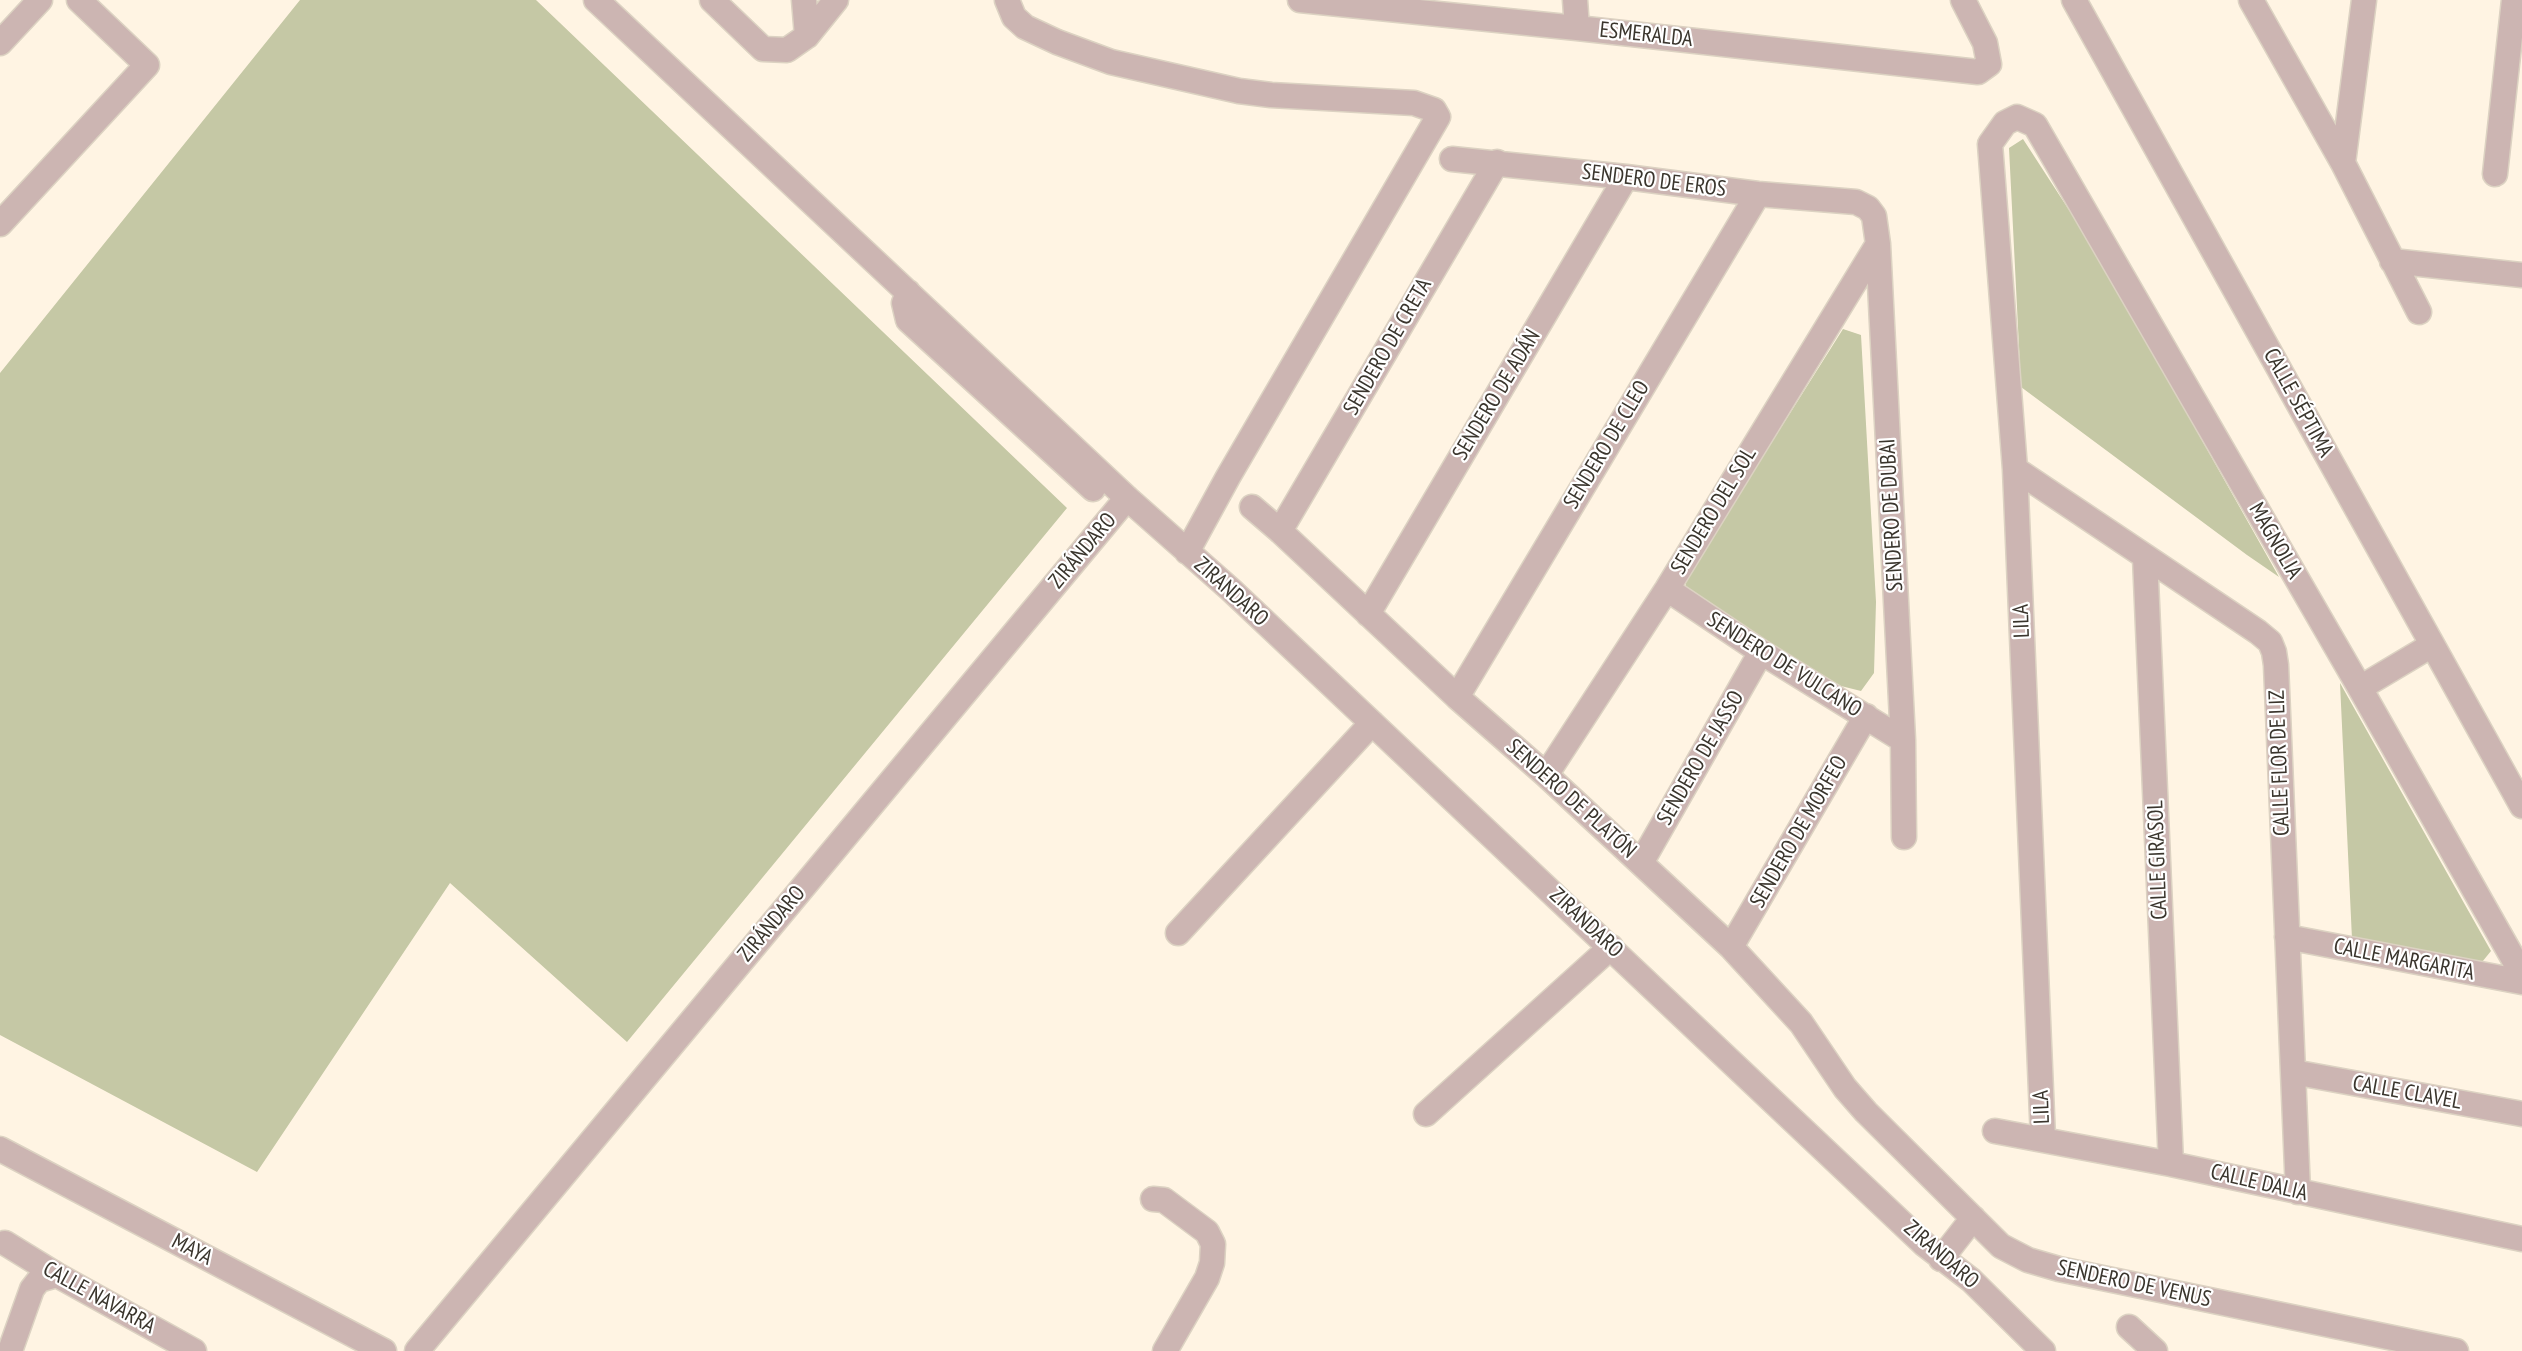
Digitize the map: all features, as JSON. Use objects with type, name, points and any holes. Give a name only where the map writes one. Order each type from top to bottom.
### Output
[{"type":"street","points":[[0,43],[40,0]]},
{"type":"street","points":[[0,224],[147,65],[79,0]]},
{"type":"street","name":"ZIRANDARO","points":[[596,0],[909,292],[904,303],[908,320],[1122,504],[1187,552],[1231,590],[1941,1259],[1971,1280],[2043,1351]]},
{"type":"street","points":[[712,0],[763,49],[787,50],[807,36],[836,0]]},
{"type":"street","points":[[804,0],[807,36]]},
{"type":"street","points":[[1007,0],[1014,17],[1024,27],[1111,62],[1239,91],[1270,95],[1414,103],[1434,110],[1438,117],[1228,477],[1187,552]]},
{"type":"street","name":"ESMERALDA","points":[[1300,0],[1459,8],[1577,28],[1978,72],[1989,64],[1985,43],[1963,0]]},
{"type":"street","points":[[1575,0],[1577,28]]},
{"type":"street","name":"CALLE SÉPTIMA","points":[[2073,0],[2522,806]]},
{"type":"street","points":[[2251,0],[2343,163],[2419,312]]},
{"type":"street","points":[[2343,163],[2364,0]]},
{"type":"street","points":[[2495,174],[2514,0]]},
{"type":"street","name":"LILA","points":[[2017,117],[2005,123],[1990,144],[2015,469],[2043,1139]]},
{"type":"street","name":"MAGNOLIA","points":[[2017,117],[2035,125],[2522,974]]},
{"type":"street","name":"SENDERO DE EROS","points":[[1452,159],[1497,162],[1758,194],[1856,202]]},
{"type":"street","name":"SENDERO DE CRETA","points":[[1280,531],[1497,162]]},
{"type":"street","name":"SENDERO DE ADÁN","points":[[1368,614],[1626,177]]},
{"type":"street","name":"SENDERO DE CLEO","points":[[1457,697],[1758,194]]},
{"type":"street","name":"SENDERO DE DUBAI","points":[[1856,202],[1868,208],[1874,216],[1878,244],[1903,740],[1904,837]]},
{"type":"street","name":"SENDERO DEL SOL","points":[[1546,775],[1667,589],[1878,244]]},
{"type":"street","points":[[2392,261],[2522,275]]},
{"type":"street","name":"CALLE FLOR DE LIZ","points":[[2015,469],[2258,632],[2270,642],[2274,652],[2277,676],[2298,1192]]},
{"type":"street","name":"ZIRÁNDARO","points":[[417,1351],[1122,504]]},
{"type":"street","name":"SENDERO DE PLATÓN","points":[[1252,507],[1731,947],[1801,1023],[1845,1088],[1866,1112]]},
{"type":"street","name":"CALLE GIRASOL","points":[[2145,557],[2171,1164]]},
{"type":"street","name":"SENDERO DE VULCANO","points":[[1667,589],[1761,652],[1903,740]]},
{"type":"street","points":[[2360,688],[2432,645]]},
{"type":"street","name":"SENDERO DE JASSO","points":[[1641,863],[1761,652]]},
{"type":"street","name":"SENDERO DE MORFEO","points":[[1731,947],[1866,716]]},
{"type":"street","points":[[1178,933],[1372,723]]},
{"type":"street","name":"CALLE MARGARITA","points":[[2287,937],[2522,982]]},
{"type":"street","points":[[1426,1114],[1611,947]]},
{"type":"street","name":"CALLE CLAVEL","points":[[2293,1072],[2522,1114]]},
{"type":"street","name":"SENDERO DE VENUS","points":[[1866,1112],[2001,1246],[2028,1260],[2059,1269],[2456,1351]]},
{"type":"street","name":"CALLE DALIA","points":[[1995,1131],[2171,1164],[2522,1239]]},
{"type":"street","name":"MAYA","points":[[0,1149],[384,1351]]},
{"type":"street","points":[[1154,1199],[1160,1198],[1173,1206],[1207,1232],[1213,1244],[1208,1278],[1165,1351]]},
{"type":"street","points":[[1941,1259],[1973,1218]]},
{"type":"street","name":"CALLE NAVARRA","points":[[5,1243],[182,1348]]},
{"type":"street","points":[[10,1351],[32,1289],[39,1280],[57,1275]]},
{"type":"street","points":[[2129,1327],[2155,1351]]},
{"type":"green space","points":[[300,0],[536,0],[1067,508],[627,1042],[450,883],[257,1172],[0,1035],[0,373]]},
{"type":"green space","points":[[2023,139],[2093,247],[2279,577],[2021,387],[2009,148]]},
{"type":"green space","points":[[1843,329],[1861,335],[1876,602],[1874,673],[1861,691],[1841,686],[1687,593],[1685,580]]},
{"type":"green space","points":[[2340,683],[2491,951],[2478,967],[2352,939]]}]
